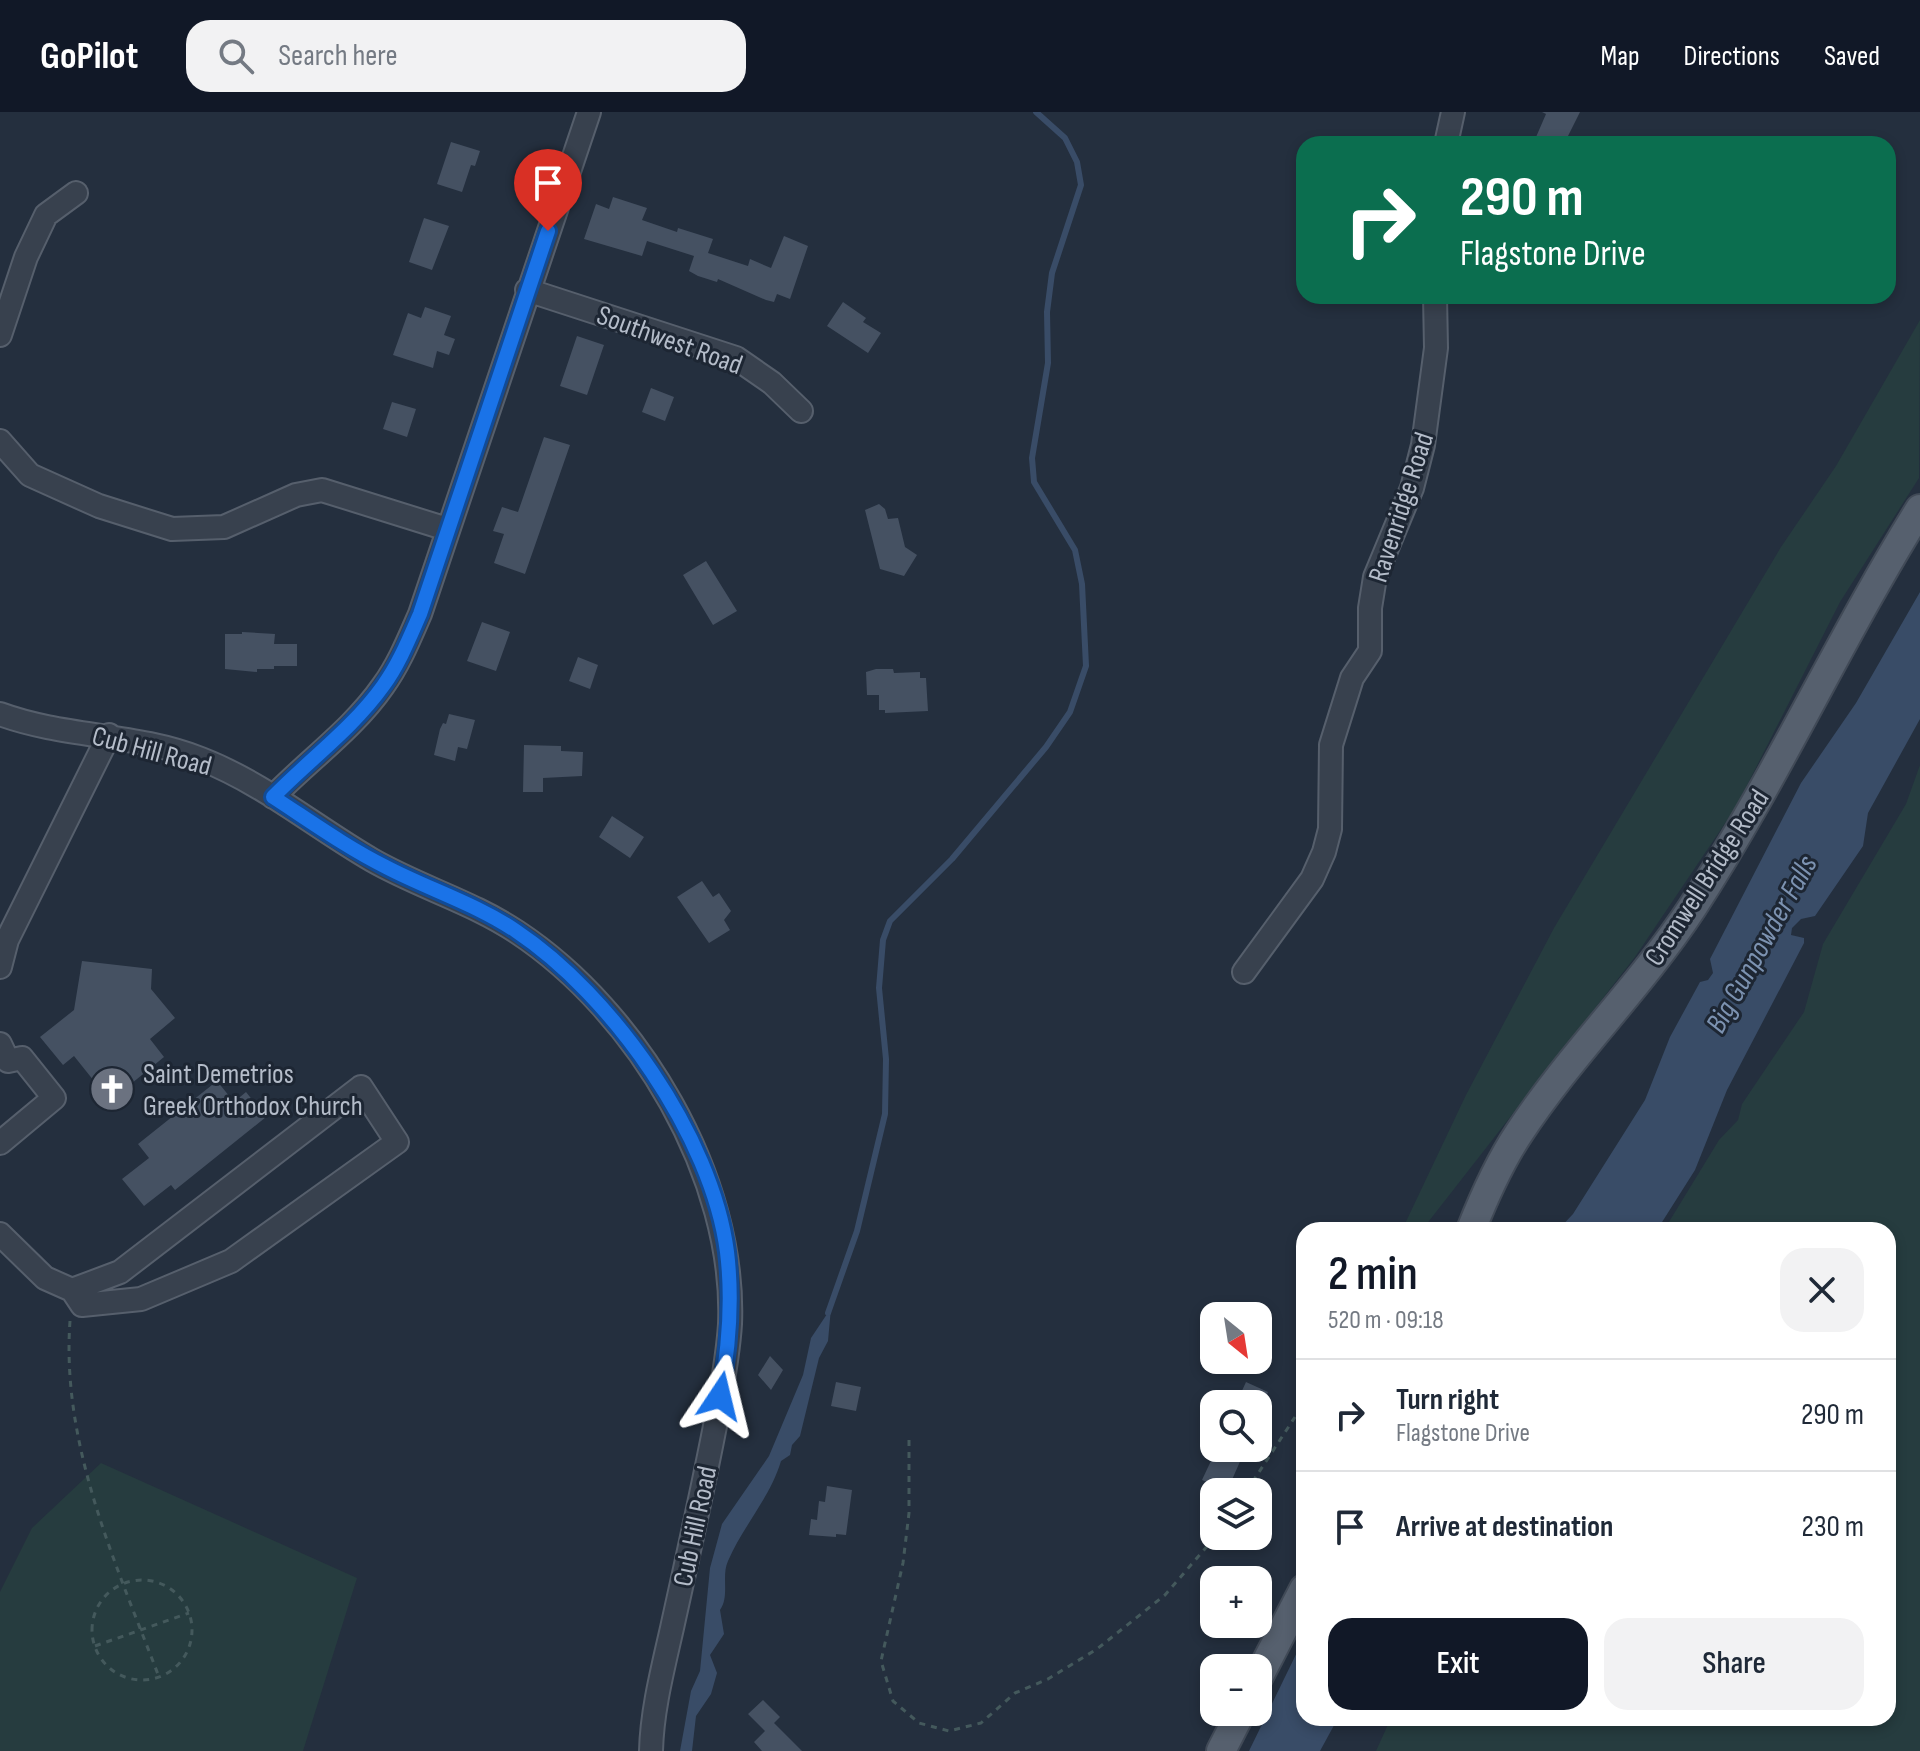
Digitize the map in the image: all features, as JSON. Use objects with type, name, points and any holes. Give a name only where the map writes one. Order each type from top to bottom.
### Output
[{"type":"main road","name":"Cromwell Bridge Road","points":[[1475,1222],[1502,1161],[1536,1108],[1653,961],[1716,870],[1759,801],[1848,630],[1920,509]]},
{"type":"main road","points":[[1270,1654],[1296,1604]]},
{"type":"main road","points":[[1221,1751],[1234,1726]]},
{"type":"street","points":[[273,797],[350,724],[382,688],[400,660],[420,614],[589,112]]},
{"type":"street","points":[[1448,136],[1453,112]]},
{"type":"street","points":[[0,335],[26,257],[46,215],[76,193]]},
{"type":"street","name":"Southwest Road","points":[[527,290],[736,358],[772,383],[801,411]]},
{"type":"street","name":"Ravenridge Road","points":[[1244,972],[1312,879],[1324,852],[1330,829],[1331,745],[1352,678],[1370,651],[1370,608],[1375,577],[1412,488],[1423,445],[1436,348],[1435,304]]},
{"type":"street","points":[[0,441],[30,475],[99,506],[172,529],[224,527],[296,495],[322,490],[447,529]]},
{"type":"street","name":"Cub Hill Road","points":[[0,714],[42,726],[109,735],[200,759],[273,797],[385,867],[513,929],[593,995],[647,1066],[682,1125],[706,1175],[727,1250],[730,1286],[728,1351],[705,1478],[661,1681],[651,1751]]},
{"type":"street","points":[[0,967],[7,940],[109,735]]},
{"type":"street","points":[[0,1044],[8,1061],[22,1058],[54,1098],[0,1143]]},
{"type":"street","points":[[0,1234],[45,1278],[72,1290],[82,1305],[141,1299],[231,1261],[397,1142],[361,1087],[120,1272],[72,1290]]},
{"type":"path","points":[[72,1290],[69,1333],[71,1407],[96,1505],[159,1677]]},
{"type":"path","points":[[1255,1478],[1295,1417]]},
{"type":"path","points":[[909,1440],[909,1513],[905,1551],[881,1661],[893,1701],[919,1723],[949,1731],[981,1723],[1015,1693],[1048,1679],[1097,1649],[1165,1595],[1204,1550]]},
{"type":"path","points":[[140,1579],[157,1581],[172,1589],[189,1613],[192,1632],[189,1649],[180,1663],[159,1677],[135,1680],[119,1675],[106,1665],[95,1646],[92,1620],[99,1604],[109,1591],[124,1583],[140,1579]]},
{"type":"path","points":[[95,1646],[189,1613]]},
{"type":"green space","points":[[1920,320],[1919,478],[1840,602],[1736,807],[1635,957],[1428,1222],[1406,1222],[1466,1095],[1554,928],[1781,547],[1836,466]]},
{"type":"green space","points":[[1920,765],[1920,1751],[1376,1751],[1387,1726],[1896,1726],[1896,1222],[1669,1222],[1719,1140],[1738,1120],[1742,1104],[1804,1012],[1823,944],[1906,804]]},
{"type":"green space","points":[[101,1463],[357,1578],[303,1751],[0,1751],[0,1592],[32,1528]]},
{"type":"water","name":"Big Gunpowder Falls","points":[[1920,592],[1920,719],[1868,813],[1863,846],[1815,916],[1801,919],[1792,928],[1791,935],[1804,938],[1804,943],[1727,1090],[1695,1170],[1662,1222],[1566,1222],[1645,1100],[1670,1037],[1700,982],[1708,980],[1713,973],[1710,959],[1801,783],[1856,703]]},
{"type":"water","points":[[831,1308],[828,1341],[819,1358],[800,1436],[792,1445],[790,1455],[781,1461],[770,1487],[728,1561],[720,1610],[724,1634],[710,1655],[717,1673],[711,1694],[696,1716],[692,1751],[680,1751],[691,1691],[700,1671],[710,1568],[722,1524],[769,1456],[803,1375],[811,1338]]},
{"type":"water","points":[[1296,1654],[1296,1726],[1334,1726],[1320,1751],[1249,1751],[1261,1726],[1272,1726],[1272,1704]]},
{"type":"building","points":[[1542,112],[1580,112],[1568,136],[1536,136],[1546,114]]},
{"type":"building","points":[[451,142],[480,151],[475,166],[471,165],[462,192],[437,184]]},
{"type":"building","points":[[613,197],[647,208],[642,220],[677,232],[678,228],[713,239],[708,253],[748,266],[750,259],[771,268],[784,236],[808,246],[790,299],[777,294],[774,302],[766,300],[718,279],[717,282],[698,276],[689,271],[694,256],[647,241],[642,256],[584,239],[596,204],[609,209]]},
{"type":"building","points":[[424,218],[449,226],[432,270],[409,262]]},
{"type":"building","points":[[843,302],[866,318],[863,322],[881,333],[868,353],[827,326]]},
{"type":"building","points":[[425,307],[451,316],[444,335],[455,339],[449,355],[437,351],[433,368],[393,355],[408,313],[421,318]]},
{"type":"building","points":[[577,336],[604,345],[587,395],[560,386]]},
{"type":"building","points":[[651,388],[674,397],[665,421],[642,412]]},
{"type":"building","points":[[392,402],[416,409],[407,437],[383,429]]},
{"type":"building","points":[[544,437],[570,445],[525,574],[494,563],[504,534],[493,531],[502,507],[518,512]]},
{"type":"building","points":[[879,504],[885,509],[888,519],[898,518],[905,547],[917,555],[904,576],[880,569],[865,510]]},
{"type":"building","points":[[706,561],[737,611],[713,625],[683,575]]},
{"type":"building","points":[[482,622],[510,632],[496,671],[467,661]]},
{"type":"building","points":[[225,634],[275,634],[274,644],[297,644],[297,666],[274,666],[274,669],[257,669],[257,672],[225,669]]},
{"type":"building","points":[[578,657],[598,665],[590,689],[569,681]]},
{"type":"building","points":[[893,669],[894,673],[920,672],[920,678],[926,678],[928,711],[885,713],[885,710],[879,710],[879,695],[867,695],[866,672]]},
{"type":"building","points":[[449,714],[475,720],[467,749],[458,747],[455,761],[434,755],[440,729],[443,723],[446,724]]},
{"type":"building","points":[[524,745],[561,746],[561,751],[583,752],[582,776],[543,778],[543,792],[523,792]]},
{"type":"building","points":[[612,816],[644,837],[630,858],[599,837]]},
{"type":"building","points":[[702,881],[713,897],[719,893],[731,911],[724,920],[730,930],[709,943],[677,897]]},
{"type":"building","points":[[82,961],[152,969],[151,989],[175,1018],[150,1039],[164,1057],[110,1101],[74,1056],[63,1065],[40,1037],[74,1010]]},
{"type":"building","points":[[217,1081],[234,1102],[246,1092],[266,1117],[175,1190],[171,1185],[144,1206],[122,1179],[149,1158],[138,1144]]},
{"type":"building","points":[[770,1356],[783,1370],[771,1390],[758,1375]]},
{"type":"building","points":[[836,1382],[861,1387],[856,1411],[831,1406]]},
{"type":"building","points":[[1246,1382],[1264,1390],[1242,1390]]},
{"type":"building","points":[[1210,1462],[1240,1462],[1233,1478],[1203,1478]]},
{"type":"building","points":[[827,1486],[852,1490],[846,1535],[809,1535],[811,1519],[817,1520],[819,1501],[825,1502]]},
{"type":"building","points":[[763,1700],[780,1717],[774,1723],[802,1751],[762,1751],[754,1742],[765,1731],[748,1714]]},
{"type":"waterway","points":[[828,1313],[857,1231],[885,1114],[886,1059],[879,988],[883,940],[890,921],[952,859],[1046,747],[1070,712],[1086,666],[1082,584],[1075,550],[1034,482],[1032,458],[1048,363],[1047,312],[1052,273],[1081,185],[1077,162],[1065,138],[1036,112]]},
{"type":"place","name":"Saint Demetrios Greek Orthodox Church","points":[[112,1089]]},
{"type":"route","points":[[548,231],[420,614],[400,660],[382,688],[350,724],[273,797],[385,867],[513,929],[542,949],[593,995],[616,1024],[647,1066],[682,1125],[704,1169],[720,1218],[727,1250],[730,1320],[720,1396]]}]
